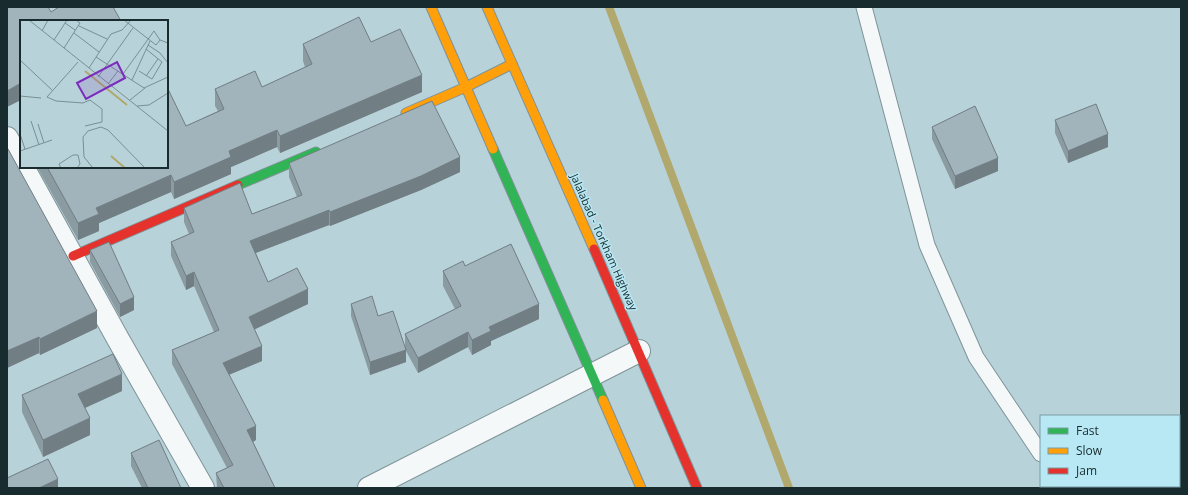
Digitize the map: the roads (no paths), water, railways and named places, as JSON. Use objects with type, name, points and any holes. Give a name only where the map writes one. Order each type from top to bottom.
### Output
[{"type":"main road","points":[[431,7],[640,488]]},
{"type":"main road","name":"Jalalabad - Torkham Highway","points":[[487,7],[639,351],[697,488]]},
{"type":"main road","points":[[400,115],[466,87],[512,64]]},
{"type":"main road","points":[[73,256],[327,146]]},
{"type":"street","points":[[7,138],[20,161]]},
{"type":"street","points":[[24,168],[203,488]]},
{"type":"street","points":[[369,488],[639,351]]},
{"type":"lane","points":[[864,7],[927,245],[976,357],[1040,453]]},
{"type":"waterway","points":[[609,7],[789,488]]}]
